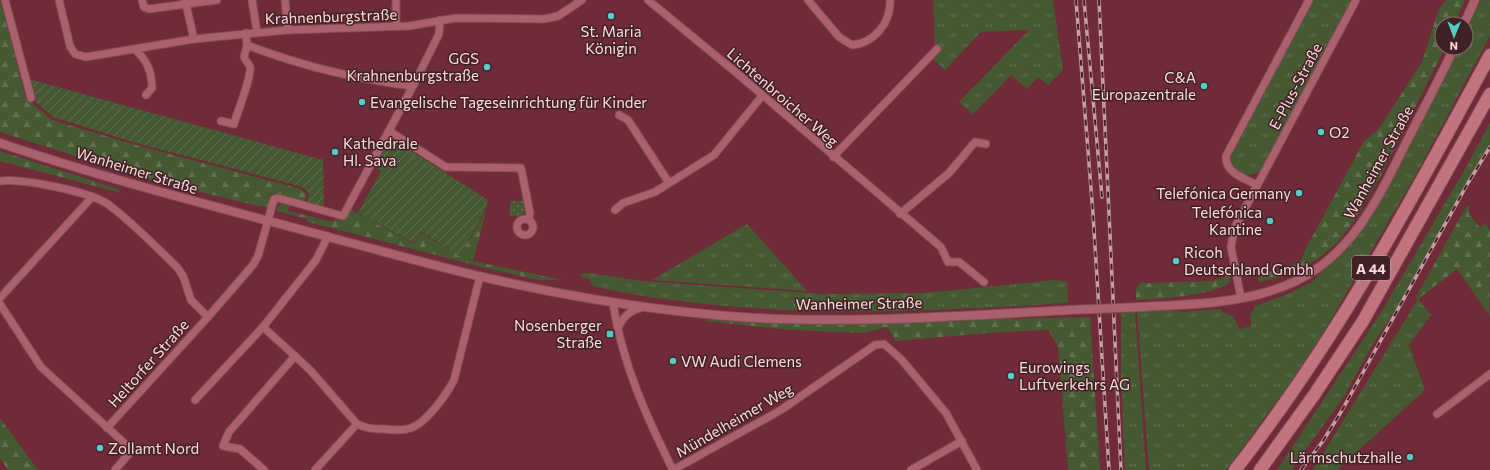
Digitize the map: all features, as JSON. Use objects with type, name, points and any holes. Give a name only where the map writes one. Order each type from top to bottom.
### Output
[{"type":"highway","name":"A 44","points":[[1235,470],[1299,384],[1347,308],[1437,152],[1490,55]]},
{"type":"highway","name":"A 44","points":[[1260,470],[1314,395],[1363,321],[1490,94]]},
{"type":"street","points":[[5,0],[31,98]]},
{"type":"street","name":"Krahnenburgstraße","points":[[59,0],[70,46],[76,54],[86,57],[194,39],[257,32],[396,26],[456,18],[544,19],[558,16],[582,0]]},
{"type":"street","points":[[142,0],[144,7],[149,9],[186,2],[217,0]]},
{"type":"street","points":[[252,0],[257,32]]},
{"type":"street","points":[[285,0],[288,30]]},
{"type":"street","points":[[396,0],[396,26]]},
{"type":"street","name":"Lichtenbroicher Weg","points":[[648,0],[941,247],[948,262],[959,262],[984,282]]},
{"type":"street","points":[[808,0],[839,37],[852,45],[867,41],[883,27],[890,15],[890,0]]},
{"type":"street","points":[[1241,298],[1231,247],[1236,222],[1257,185],[1229,169],[1226,163],[1226,156],[1309,0]]},
{"type":"street","name":"E-Plus-Straße","points":[[1257,185],[1356,0]]},
{"type":"street","points":[[1468,16],[1475,0]]},
{"type":"street","points":[[186,2],[194,39]]},
{"type":"street","points":[[267,221],[271,205],[274,199],[278,198],[343,216],[413,86],[439,34],[440,20]]},
{"type":"street","name":"Krahnenburgstraße","points":[[221,121],[234,124],[241,99],[250,78],[250,68],[244,56],[247,45],[246,33]]},
{"type":"street","points":[[247,45],[302,65],[377,82],[413,86]]},
{"type":"street","points":[[134,49],[144,58],[150,74],[152,88],[146,95]]},
{"type":"street","points":[[833,157],[937,49]]},
{"type":"street","name":"Wanheimer Straße","points":[[0,143],[159,192],[267,221],[480,276],[613,303],[742,317],[829,319],[949,316],[1200,304],[1262,294],[1296,282],[1324,265],[1345,245],[1361,224],[1376,200],[1450,56]]},
{"type":"street","points":[[615,210],[623,203],[655,192],[714,155],[762,96]]},
{"type":"street","points":[[619,115],[628,120],[669,184]]},
{"type":"street","points":[[389,131],[446,167],[521,168],[530,213],[528,219]]},
{"type":"street","points":[[900,214],[949,173],[975,142],[986,144]]},
{"type":"street","name":"Heltorfer Straße","points":[[0,181],[26,181],[92,197],[110,205],[177,267],[184,276],[191,300],[208,317]]},
{"type":"street","points":[[0,298],[92,197]]},
{"type":"street","name":"Heltorfer Straße","points":[[107,428],[253,265],[258,256],[267,221]]},
{"type":"street","points":[[195,400],[263,327],[316,260],[328,236]]},
{"type":"street","points":[[263,327],[311,371],[357,424],[367,429],[399,430],[412,428],[427,416],[449,391],[454,380],[480,276]]},
{"type":"street","points":[[613,303],[622,352],[652,428],[673,470]]},
{"type":"street","name":"Heltorfer Straße","points":[[0,304],[41,367],[132,450],[115,470]]},
{"type":"street","points":[[618,329],[621,321],[630,313],[647,307]]},
{"type":"street","name":"Mündelheimer Weg","points":[[673,470],[781,410],[874,345],[884,344],[903,361],[946,413],[962,441]]},
{"type":"street","points":[[264,470],[240,449],[223,446],[229,432],[295,356]]},
{"type":"street","points":[[1437,414],[1490,374]]},
{"type":"street","points":[[315,470],[357,424]]},
{"type":"street","points":[[911,470],[962,441],[976,470]]},
{"type":"green space","points":[[0,0],[26,98],[52,120],[136,145],[301,189],[306,194],[304,202],[271,194],[268,207],[258,206],[147,179],[0,132]]},
{"type":"green space","points":[[933,0],[1053,0],[1063,70],[1048,85],[1038,77],[1027,89],[1011,75],[973,114],[959,102],[1029,30],[981,32],[945,70],[932,58],[935,48]]},
{"type":"green space","points":[[1312,0],[1353,0],[1262,169],[1249,175],[1241,173],[1230,163],[1230,152]]},
{"type":"green space","points":[[1446,0],[1465,0],[1458,16],[1436,16],[1438,11]]},
{"type":"green space","points":[[1481,0],[1490,0],[1490,36],[1413,180],[1324,331],[1288,386],[1226,470],[1149,470],[1137,311],[1161,310],[1185,312],[1221,309],[1222,312],[1233,316],[1240,329],[1251,326],[1250,316],[1255,306],[1288,294],[1312,282],[1348,246],[1453,56],[1474,56],[1474,16],[1473,16]]},
{"type":"green space","points":[[1434,24],[1434,56],[1441,56],[1380,177],[1352,224],[1338,242],[1317,260],[1280,277],[1259,282],[1258,278],[1266,271],[1279,271],[1302,260],[1304,252],[1364,141],[1378,130],[1422,62]]},
{"type":"green space","points":[[28,79],[323,160],[324,208],[307,203],[309,194],[303,187],[136,143],[53,117],[32,98]]},
{"type":"green space","points":[[1490,123],[1490,144],[1409,290],[1373,344],[1343,398],[1291,470],[1277,470],[1380,314],[1465,169]]},
{"type":"green space","points":[[389,137],[488,200],[485,211],[460,256],[421,232],[414,243],[358,213],[381,171],[373,166]]},
{"type":"green space","points":[[0,151],[118,189],[121,193],[0,161]]},
{"type":"green space","points":[[510,201],[525,201],[525,213],[519,216],[510,216]]},
{"type":"green space","points":[[281,204],[289,206],[288,211],[333,222],[335,219],[343,221],[350,209],[414,244],[421,233],[460,256],[486,212],[473,261],[562,280],[538,280],[308,222],[307,219],[277,211],[277,207]]},
{"type":"green space","points":[[1467,205],[1469,206],[1469,214],[1480,228],[1485,223],[1490,230],[1489,315],[1457,269],[1418,299],[1416,297]]},
{"type":"green space","points":[[747,224],[807,291],[652,280]]},
{"type":"green space","points":[[589,273],[642,281],[824,294],[926,293],[1055,280],[1067,282],[1068,303],[1009,307],[891,311],[772,309],[713,305],[654,298],[596,287],[592,285],[590,279],[581,277],[580,274]]},
{"type":"green space","points":[[1231,275],[1229,283],[1210,291],[1184,296],[1136,300],[1136,289],[1141,282],[1213,281]]},
{"type":"green space","points":[[1418,299],[1431,315],[1409,345],[1425,390],[1337,470],[1313,470]]},
{"type":"green space","points":[[1121,311],[1135,311],[1146,470],[1125,470],[1121,373]]},
{"type":"green space","points":[[1090,317],[1100,470],[1068,470],[1058,348],[1049,330],[987,333],[896,341],[887,327],[864,333],[791,330],[705,321],[706,319],[829,323]]},
{"type":"green space","points":[[0,418],[38,470],[8,470],[0,458]]},
{"type":"railway","points":[[1076,0],[1093,214],[1109,470]]},
{"type":"railway","points":[[1084,0],[1102,197]]},
{"type":"railway","points":[[1099,0],[1121,470]]},
{"type":"railway","points":[[1301,470],[1323,441],[1341,412],[1468,183],[1490,147]]},
{"type":"place","name":"St. Maria Königin","points":[[611,16]]},
{"type":"place","name":"GGS Krahnenburgstraße","points":[[487,67]]},
{"type":"place","name":"C&A Europazentrale","points":[[1204,86]]},
{"type":"place","name":"Evangelische Tageseinrichtung für Kinder","points":[[362,102]]},
{"type":"place","name":"O2","points":[[1321,132]]},
{"type":"place","name":"Kathedrale Hl. Sava","points":[[335,152]]},
{"type":"place","name":"Telefónica Germany","points":[[1299,193]]},
{"type":"place","name":"Telefónica Kantine","points":[[1270,221]]},
{"type":"place","name":"Ricoh Deutschland Gmbh","points":[[1176,261]]},
{"type":"place","name":"Nosenberger Straße","points":[[610,334]]},
{"type":"place","name":"VW Audi Clemens","points":[[673,361]]},
{"type":"place","name":"Eurowings Luftverkehrs AG","points":[[1011,376]]},
{"type":"place","name":"Zollamt Nord","points":[[100,448]]},
{"type":"place","name":"Lärmschutzhalle","points":[[1410,457]]}]
